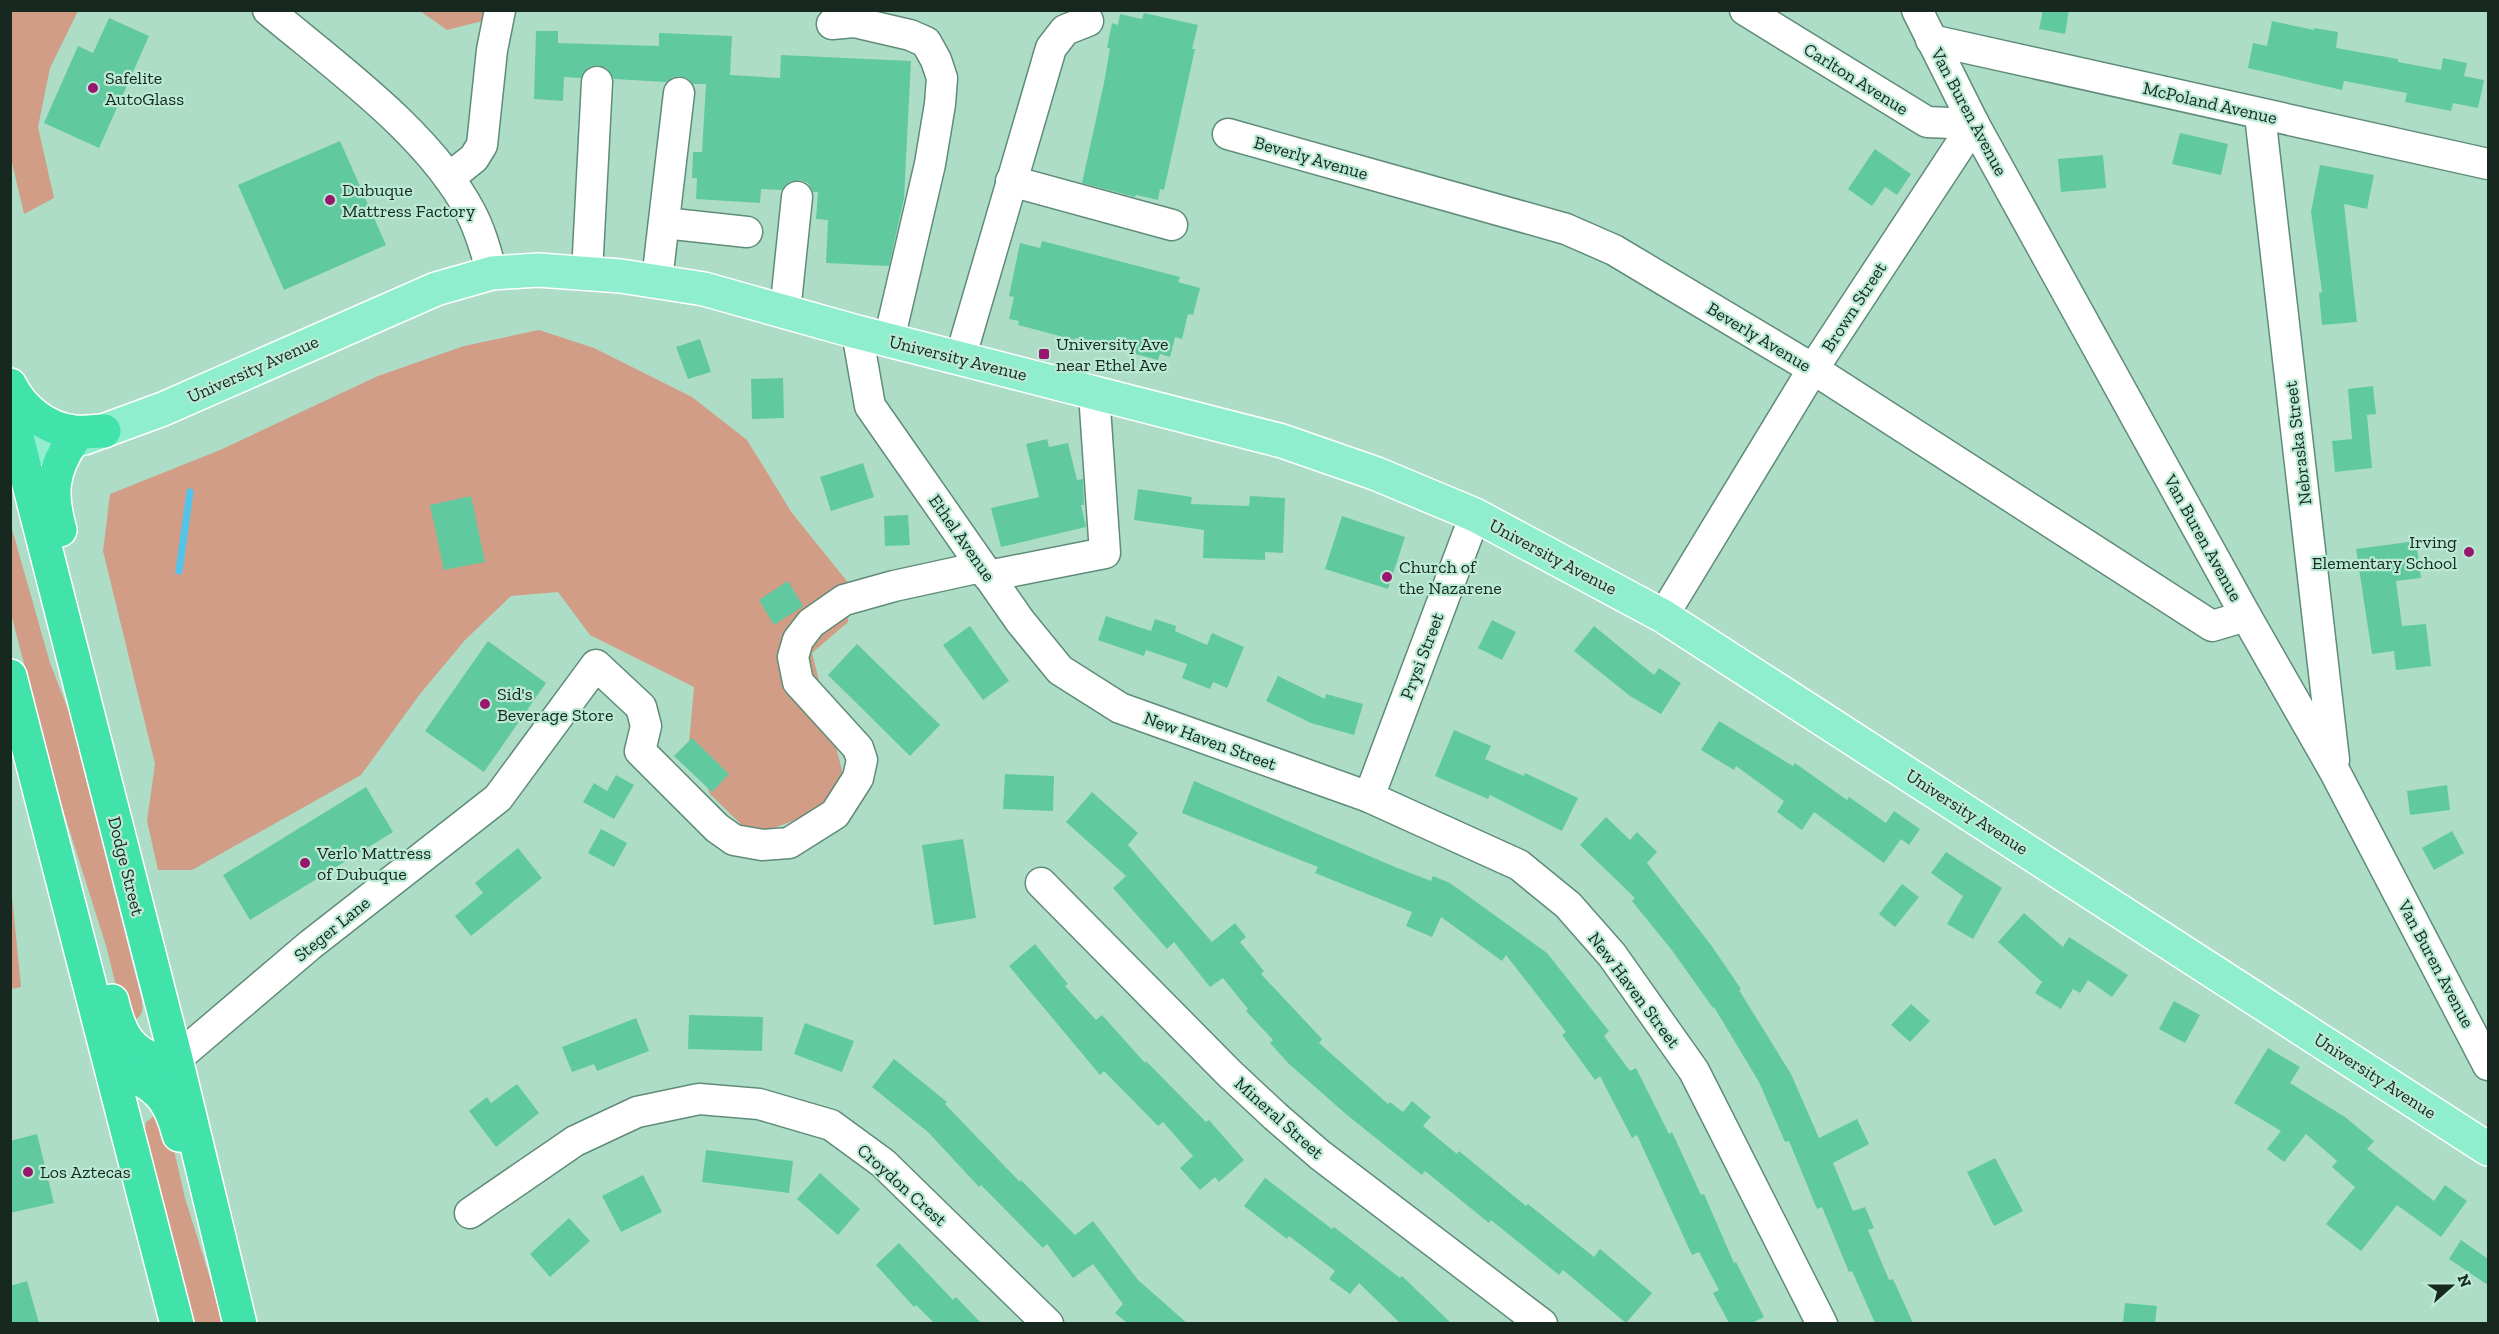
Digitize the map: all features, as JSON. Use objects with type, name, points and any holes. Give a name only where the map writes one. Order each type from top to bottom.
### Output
[{"type":"highway","points":[[10,385],[25,407],[45,423],[75,432],[104,431]]},
{"type":"highway","name":"Dodge Street","points":[[10,410],[16,453],[88,719],[170,1061],[237,1310]]},
{"type":"highway","points":[[73,440],[57,467],[52,497],[90,650],[94,686],[88,719]]},
{"type":"highway","points":[[10,499],[42,614],[88,719]]},
{"type":"highway","points":[[10,676],[52,837],[123,1078],[177,1323]]},
{"type":"highway","points":[[52,837],[75,883],[97,937],[116,1021],[124,1037],[140,1054],[170,1061]]},
{"type":"highway","points":[[123,1078],[144,1081],[166,1099],[177,1127],[200,1216],[237,1310]]},
{"type":"main road","name":"University Avenue","points":[[16,453],[104,431],[163,409],[436,289],[492,273],[538,270],[657,280],[704,289],[857,332],[1282,441],[1377,474],[1475,515],[1663,616],[2488,1149]]},
{"type":"street","points":[[268,10],[407,130],[449,178],[471,212],[484,244],[492,273]]},
{"type":"street","points":[[449,178],[474,158],[482,145],[492,50],[500,10]]},
{"type":"street","name":"Carlton Avenue","points":[[1745,10],[1927,122],[1974,124]]},
{"type":"street","name":"Van Buren Avenue","points":[[1917,10],[1974,124],[2246,616],[2335,772],[2488,1065]]},
{"type":"street","points":[[960,359],[1050,48],[1065,30],[1088,21]]},
{"type":"street","points":[[832,24],[854,22],[910,35],[926,42],[936,60],[942,78],[930,164],[888,340]]},
{"type":"street","name":"McPoland Avenue","points":[[1931,40],[2488,164]]},
{"type":"street","points":[[587,273],[597,82]]},
{"type":"street","points":[[657,280],[679,93]]},
{"type":"street","name":"Nebraska Street","points":[[2260,115],[2335,772]]},
{"type":"street","name":"Brown Street","points":[[1663,616],[1813,369],[1974,124]]},
{"type":"street","name":"Beverly Avenue","points":[[1228,134],[1566,229],[1614,250],[1813,369],[2212,626],[2246,616]]},
{"type":"street","points":[[1011,181],[1172,225]]},
{"type":"street","points":[[785,312],[796,196]]},
{"type":"street","points":[[664,223],[747,232]]},
{"type":"street","name":"Ethel Avenue","points":[[857,332],[870,406],[985,571],[1040,648],[1059,670],[1120,708]]},
{"type":"street","points":[[985,571],[1105,553],[1094,393]]},
{"type":"street","name":"Prysi Street","points":[[1369,797],[1475,515]]},
{"type":"street","name":"Steger Lane","points":[[123,1078],[170,1061],[310,945],[498,798],[596,665],[641,707],[646,726],[640,751],[717,828],[734,840],[762,846],[789,843],[835,814],[858,778],[862,759],[858,748],[798,682],[793,657],[798,640],[811,623],[844,600],[894,586],[985,571]]},
{"type":"street","name":"New Haven Street","points":[[1120,708],[1369,797],[1519,865],[1568,905],[1612,955],[1694,1071],[1822,1323]]},
{"type":"street","name":"Mineral Street","points":[[1041,883],[1230,1074],[1275,1116],[1320,1155],[1542,1323]]},
{"type":"street","name":"Croydon Crest","points":[[470,1213],[575,1140],[637,1112],[699,1099],[759,1104],[831,1125],[883,1164],[1048,1323]]},
{"type":"shaded area","points":[[10,11],[78,11],[50,68],[38,127],[54,198],[24,214],[11,158]]},
{"type":"shaded area","points":[[420,11],[522,11],[447,30]]},
{"type":"shaded area","points":[[539,330],[594,348],[692,397],[747,440],[792,513],[850,585],[848,622],[812,653],[846,786],[811,814],[753,836],[710,794],[689,743],[694,687],[590,635],[558,592],[511,596],[465,640],[420,694],[361,775],[192,870],[158,870],[147,821],[155,764],[103,551],[110,494],[220,450],[378,376],[464,346]]},
{"type":"shaded area","points":[[10,522],[50,663],[69,712],[142,1001],[142,1012],[134,1021],[118,995],[107,949],[59,797],[11,614]]},
{"type":"shaded area","points":[[10,876],[21,987],[11,989],[10,989]]},
{"type":"shaded area","points":[[157,1114],[170,1133],[185,1198],[224,1323],[192,1323],[144,1135],[146,1122]]},
{"type":"building","points":[[2043,10],[2069,10],[2065,34],[2039,29]]},
{"type":"building","points":[[1144,13],[1198,25],[1192,49],[1195,49],[1164,190],[1160,189],[1158,200],[1136,195],[1135,197],[1082,183],[1104,83],[1112,23],[1118,25],[1120,14],[1142,19]]},
{"type":"building","name":"Safelite AutoGlass","points":[[109,18],[149,36],[99,148],[44,123],[78,46],[93,53]]},
{"type":"building","points":[[2272,21],[2314,30],[2314,28],[2338,32],[2336,48],[2398,59],[2398,62],[2441,70],[2443,58],[2467,63],[2464,76],[2484,80],[2478,108],[2453,103],[2451,111],[2405,102],[2407,93],[2344,81],[2342,90],[2248,68],[2253,43],[2267,46]]},
{"type":"building","points":[[536,31],[558,31],[558,43],[659,46],[659,33],[732,36],[730,75],[780,78],[781,55],[911,61],[904,198],[889,266],[826,263],[828,220],[816,219],[818,192],[813,192],[808,183],[799,180],[789,182],[782,190],[761,189],[760,203],[696,199],[697,178],[692,178],[693,152],[702,152],[706,84],[693,84],[689,79],[680,76],[673,77],[666,82],[614,79],[607,68],[597,65],[589,67],[581,78],[564,77],[563,101],[534,99]]},
{"type":"building","points":[[2180,133],[2228,144],[2221,175],[2172,164]]},
{"type":"building","points":[[340,141],[386,245],[284,290],[238,185]]},
{"type":"building","points":[[1875,149],[1911,174],[1897,195],[1885,187],[1872,206],[1848,189]]},
{"type":"building","points":[[2103,155],[2106,188],[2061,192],[2058,159]]},
{"type":"building","points":[[2320,165],[2374,175],[2367,209],[2344,204],[2357,322],[2322,325],[2319,293],[2322,292],[2311,212]]},
{"type":"building","points":[[1042,241],[1180,277],[1178,282],[1200,288],[1193,315],[1188,314],[1182,339],[1175,337],[1170,357],[1160,354],[1158,360],[1018,325],[1019,321],[1009,319],[1014,297],[1009,296],[1020,243],[1040,248]]},
{"type":"building","points":[[700,339],[711,372],[688,379],[676,347]]},
{"type":"building","points":[[783,378],[784,418],[752,419],[751,379]]},
{"type":"building","points":[[2373,386],[2376,414],[2367,415],[2372,468],[2335,472],[2332,441],[2352,439],[2348,389]]},
{"type":"building","points":[[1047,439],[1049,447],[1068,443],[1077,480],[1083,479],[1084,505],[1081,505],[1086,527],[1001,547],[991,508],[1039,497],[1026,444]]},
{"type":"building","points":[[863,463],[874,497],[831,511],[820,477]]},
{"type":"building","points":[[1138,489],[1192,497],[1191,504],[1249,506],[1250,496],[1285,498],[1283,553],[1265,552],[1265,560],[1203,558],[1204,530],[1134,520]]},
{"type":"building","points":[[471,496],[485,562],[444,570],[430,505]]},
{"type":"building","points":[[908,515],[910,545],[885,546],[884,516]]},
{"type":"building","points":[[1342,516],[1405,537],[1388,589],[1325,569]]},
{"type":"building","points":[[2416,541],[2421,578],[2396,581],[2402,626],[2426,624],[2431,666],[2396,670],[2394,651],[2372,654],[2356,549]]},
{"type":"building","points":[[788,581],[803,606],[774,625],[759,600]]},
{"type":"building","points":[[1106,616],[1151,631],[1155,619],[1176,626],[1175,631],[1207,645],[1212,633],[1244,647],[1227,688],[1213,682],[1210,689],[1182,678],[1187,664],[1146,650],[1144,656],[1098,640]]},
{"type":"building","points":[[1492,620],[1516,632],[1502,660],[1478,648]]},
{"type":"building","points":[[970,626],[1009,681],[983,700],[943,645]]},
{"type":"building","points":[[1594,626],[1654,675],[1659,668],[1681,683],[1661,714],[1630,696],[1574,651]]},
{"type":"building","points":[[488,641],[546,683],[484,772],[425,731]]},
{"type":"building","points":[[857,644],[940,725],[910,756],[828,675]]},
{"type":"building","points":[[1278,676],[1325,699],[1326,694],[1363,704],[1354,735],[1311,723],[1266,701]]},
{"type":"building","points":[[1719,721],[1793,766],[1795,763],[1847,800],[1849,797],[1886,823],[1894,811],[1920,829],[1909,845],[1901,839],[1884,863],[1814,812],[1802,830],[1777,812],[1784,801],[1736,766],[1734,770],[1701,750]]},
{"type":"building","points":[[1454,730],[1491,746],[1485,759],[1524,776],[1525,773],[1578,798],[1562,831],[1490,795],[1488,799],[1435,776]]},
{"type":"building","points":[[692,738],[729,774],[712,792],[674,756]]},
{"type":"building","points":[[1005,774],[1054,776],[1053,811],[1003,809]]},
{"type":"building","points":[[616,775],[634,785],[614,819],[583,802],[594,783],[607,791]]},
{"type":"building","points":[[1194,781],[1395,867],[1431,881],[1433,876],[1450,883],[1547,953],[1609,1031],[1604,1036],[1630,1071],[1636,1068],[1669,1134],[1672,1132],[1701,1195],[1704,1194],[1734,1263],[1736,1262],[1764,1317],[1752,1323],[1729,1323],[1713,1293],[1719,1290],[1699,1252],[1692,1255],[1637,1135],[1632,1138],[1600,1076],[1595,1080],[1562,1035],[1566,1032],[1506,955],[1502,961],[1441,917],[1432,937],[1406,926],[1412,912],[1315,873],[1318,867],[1182,813]]},
{"type":"building","points":[[2447,785],[2450,810],[2410,815],[2407,791]]},
{"type":"building","points":[[366,787],[393,832],[250,920],[223,875]]},
{"type":"building","points":[[1092,792],[1138,833],[1128,845],[1212,942],[1235,923],[1246,937],[1240,942],[1264,971],[1261,974],[1322,1039],[1319,1043],[1388,1104],[1390,1102],[1403,1112],[1412,1101],[1431,1117],[1423,1126],[1457,1154],[1459,1151],[1526,1206],[1528,1204],[1594,1257],[1600,1249],[1652,1293],[1626,1323],[1563,1270],[1559,1275],[1491,1220],[1489,1223],[1425,1171],[1422,1175],[1347,1115],[1288,1063],[1270,1043],[1273,1040],[1246,1011],[1248,1009],[1223,978],[1210,987],[1174,942],[1167,949],[1113,888],[1126,876],[1066,822]]},
{"type":"building","points":[[1606,817],[1630,840],[1637,832],[1657,852],[1647,863],[1711,945],[1741,989],[1739,990],[1791,1074],[1819,1138],[1857,1119],[1869,1144],[1833,1163],[1853,1211],[1865,1207],[1874,1228],[1868,1230],[1889,1280],[1893,1279],[1913,1323],[1875,1323],[1852,1271],[1849,1272],[1822,1207],[1817,1209],[1789,1141],[1785,1142],[1759,1082],[1714,1007],[1632,901],[1635,898],[1580,845]]},
{"type":"building","points":[[601,829],[627,843],[614,867],[588,853]]},
{"type":"building","points":[[2452,831],[2464,853],[2434,870],[2422,848]]},
{"type":"building","points":[[963,839],[976,918],[934,925],[922,845]]},
{"type":"building","points":[[518,848],[542,878],[471,936],[455,916],[483,893],[475,883]]},
{"type":"building","points":[[1946,852],[2002,888],[1973,939],[1947,924],[1963,896],[1931,873]]},
{"type":"building","points":[[1902,884],[1919,897],[1895,927],[1879,914]]},
{"type":"building","points":[[2024,913],[2063,947],[2069,937],[2128,975],[2112,997],[2088,980],[2080,993],[2073,989],[2061,1009],[2035,993],[2042,982],[1998,942]]},
{"type":"building","points":[[1035,944],[1068,984],[1065,986],[1096,1020],[1102,1015],[1145,1063],[1146,1061],[1206,1122],[1209,1120],[1244,1160],[1219,1182],[1215,1177],[1200,1190],[1180,1168],[1193,1156],[1163,1122],[1158,1126],[1104,1071],[1100,1075],[1009,966]]},
{"type":"building","points":[[2174,1001],[2200,1015],[2185,1043],[2159,1029]]},
{"type":"building","points":[[1911,1004],[1930,1021],[1910,1042],[1891,1025]]},
{"type":"building","points":[[689,1015],[763,1017],[762,1051],[688,1049]]},
{"type":"building","points":[[636,1018],[649,1051],[597,1071],[594,1064],[572,1072],[562,1047]]},
{"type":"building","points":[[805,1023],[854,1041],[842,1072],[794,1054]]},
{"type":"building","points":[[2268,1048],[2300,1067],[2290,1083],[2345,1117],[2374,1141],[2367,1149],[2434,1201],[2445,1185],[2467,1201],[2441,1237],[2397,1205],[2361,1251],[2326,1224],[2355,1187],[2332,1167],[2337,1161],[2306,1134],[2284,1162],[2267,1149],[2281,1131],[2234,1103]]},
{"type":"building","points":[[894,1059],[947,1102],[945,1104],[1020,1182],[1021,1180],[1075,1235],[1093,1221],[1138,1280],[1187,1323],[1127,1323],[1115,1313],[1123,1304],[1093,1264],[1073,1278],[1047,1244],[1043,1248],[981,1185],[979,1187],[928,1132],[872,1087]]},
{"type":"building","points":[[517,1084],[539,1113],[496,1147],[469,1111],[487,1097],[491,1103]]},
{"type":"building","name":"Los Aztecas","points":[[37,1134],[54,1203],[10,1213],[10,1141]]},
{"type":"building","points":[[706,1150],[793,1161],[789,1193],[702,1182]]},
{"type":"building","points":[[1995,1158],[2023,1211],[1994,1226],[1967,1172]]},
{"type":"building","points":[[820,1173],[860,1209],[838,1235],[797,1199]]},
{"type":"building","points":[[643,1175],[662,1212],[621,1232],[602,1196]]},
{"type":"building","points":[[1265,1178],[1400,1278],[1402,1276],[1451,1323],[1400,1323],[1359,1283],[1350,1294],[1329,1279],[1335,1271],[1289,1236],[1287,1239],[1244,1206]]},
{"type":"building","points":[[569,1218],[590,1241],[550,1277],[530,1254]]},
{"type":"building","points":[[2461,1240],[2488,1259],[2488,1285],[2449,1259]]},
{"type":"building","points":[[899,1243],[953,1300],[956,1297],[981,1323],[934,1323],[916,1305],[914,1307],[876,1265]]},
{"type":"building","points":[[27,1281],[39,1323],[10,1323],[10,1286]]},
{"type":"building","points":[[2125,1303],[2157,1306],[2155,1323],[2123,1323]]},
{"type":"waterway","points":[[179,571],[190,492]]},
{"type":"place","name":"Safelite AutoGlass","points":[[93,88]]},
{"type":"place","name":"Dubuque Mattress Factory","points":[[330,200]]},
{"type":"place","name":"University Ave near Ethel Ave","points":[[1044,354]]},
{"type":"place","name":"Irving Elementary School","points":[[2469,552]]},
{"type":"place","name":"Church of the Nazarene","points":[[1387,577]]},
{"type":"place","name":"Sid's Beverage Store","points":[[485,704]]},
{"type":"place","name":"Verlo Mattress of Dubuque","points":[[305,863]]},
{"type":"place","name":"Los Aztecas","points":[[28,1172]]}]
